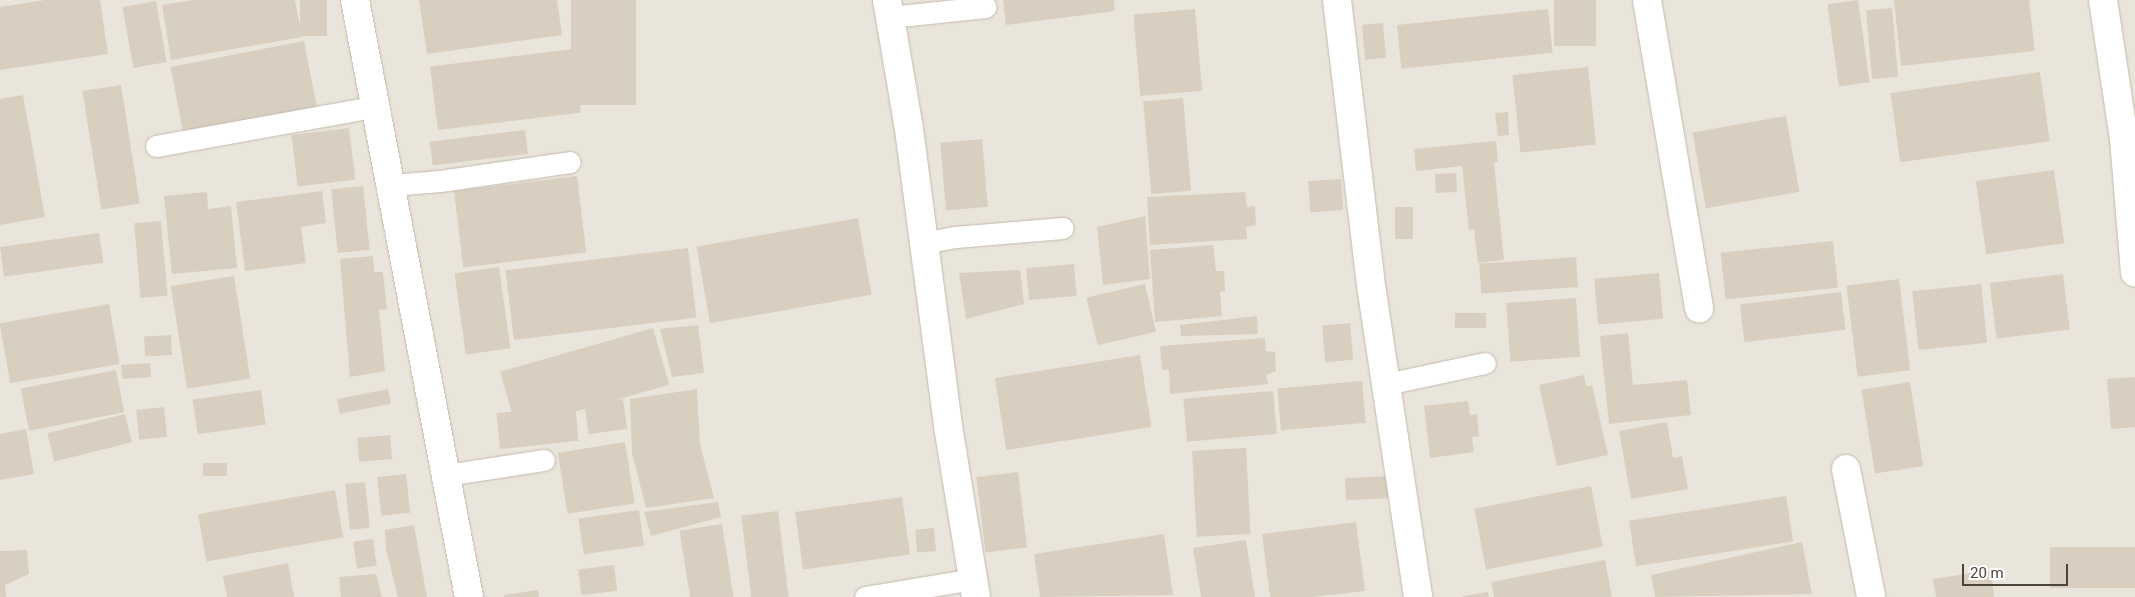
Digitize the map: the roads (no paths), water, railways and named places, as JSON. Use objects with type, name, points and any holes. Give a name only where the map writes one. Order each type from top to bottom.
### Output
[{"type":"street","points":[[355,0],[373,106],[391,185],[469,597]]},
{"type":"street","points":[[1337,0],[1386,384],[1418,597]]},
{"type":"street","points":[[1648,0],[1699,309]]},
{"type":"street","points":[[2103,0],[2124,139],[2135,274]]},
{"type":"street","points":[[889,9],[924,243],[948,426],[975,588]]},
{"type":"street","points":[[1846,469],[1871,597]]},
{"type":"lane","points":[[889,9],[984,7]]},
{"type":"lane","points":[[156,146],[373,106]]},
{"type":"lane","points":[[391,185],[440,181],[570,162]]},
{"type":"lane","points":[[924,243],[955,237],[1063,228]]},
{"type":"lane","points":[[1386,384],[1485,363]]},
{"type":"lane","points":[[446,475],[544,460]]},
{"type":"lane","points":[[865,597],[975,588]]}]
